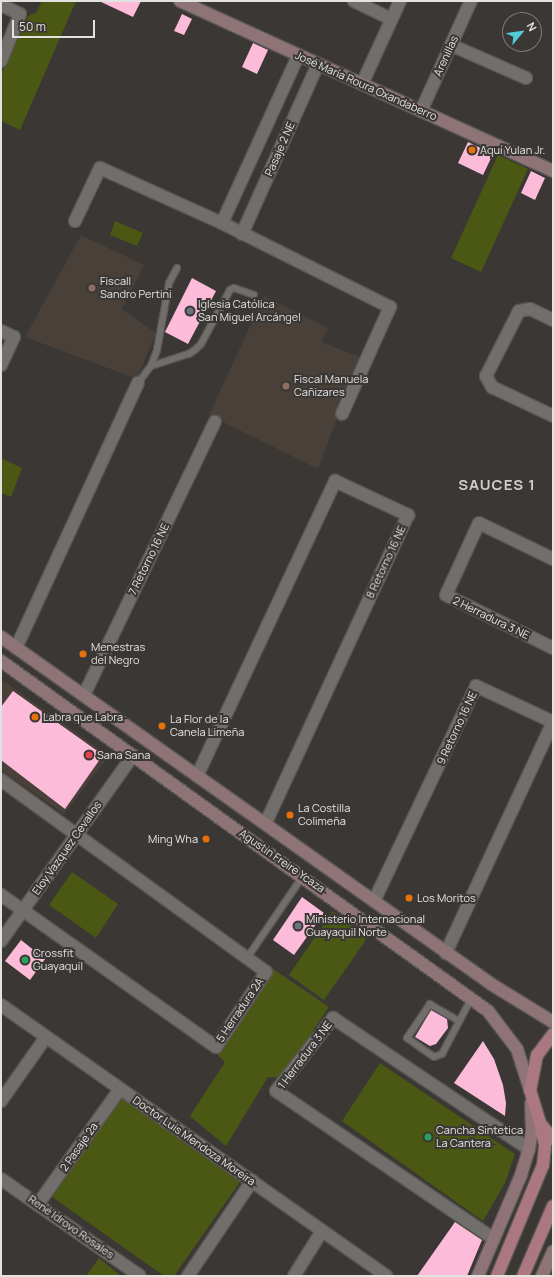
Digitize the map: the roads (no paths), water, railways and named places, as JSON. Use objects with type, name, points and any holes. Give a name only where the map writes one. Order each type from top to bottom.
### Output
[{"type":"main road","name":"José María Roura Oxandaberro","points":[[180,1],[553,171]]},
{"type":"main road","name":"Agustín Freire Ycaza","points":[[1,637],[446,953],[491,984],[553,1022]]},
{"type":"main road","name":"Agustín Freire Ycaza","points":[[1,661],[303,876],[488,1011],[509,1036],[522,1061],[530,1090]]},
{"type":"main road","points":[[478,1276],[529,1149],[532,1130],[532,1103],[530,1090],[537,1055],[553,1034]]},
{"type":"main road","points":[[497,1276],[543,1165],[545,1145],[540,1123],[532,1103]]},
{"type":"main road","points":[[540,1123],[553,1139]]},
{"type":"main road","points":[[523,1276],[553,1206]]},
{"type":"main road","points":[[542,1276],[553,1251]]},
{"type":"street","points":[[354,1],[391,20]]},
{"type":"street","points":[[362,84],[400,1]]},
{"type":"street","name":"Arenillas","points":[[421,111],[471,1]]},
{"type":"street","points":[[1,5],[20,14],[1,61]]},
{"type":"street","points":[[452,45],[526,78]]},
{"type":"street","points":[[222,223],[298,56]]},
{"type":"street","name":"Pasaje 2 NE","points":[[242,234],[318,64]]},
{"type":"street","points":[[75,221],[100,168],[222,223],[390,307],[342,414]]},
{"type":"street","points":[[553,320],[530,309],[519,311],[486,376],[492,387],[553,416]]},
{"type":"street","points":[[1,331],[14,337],[1,365]]},
{"type":"street","points":[[16,648],[138,383]]},
{"type":"street","name":"7 Retorno 16 NE","points":[[84,696],[215,422]]},
{"type":"street","name":"8 Retorno 16 NE","points":[[197,776],[335,481],[408,515],[265,824]]},
{"type":"street","name":"2 Herradura 3 NE","points":[[553,559],[479,523],[446,595],[553,648]]},
{"type":"street","name":"9 Retorno 16 NE","points":[[374,901],[476,686],[552,722],[446,953]]},
{"type":"street","name":"Eloy Vazquez Cevallos","points":[[1,941],[133,755]]},
{"type":"street","name":"5 Herradura 2A","points":[[1,780],[266,972],[216,1047],[23,910]]},
{"type":"street","points":[[1,895],[23,910]]},
{"type":"street","name":"Doctor Luis Mendoza Moreira","points":[[1,1005],[386,1276]]},
{"type":"street","name":"1 Herradura 3 NE","points":[[494,1239],[276,1091],[333,1018],[529,1149]]},
{"type":"street","points":[[1,1102],[46,1036]]},
{"type":"street","name":"2 Pasaje 2a","points":[[38,1204],[120,1089]]},
{"type":"street","name":"René Idrovo Rosales","points":[[1,1179],[140,1276]]},
{"type":"street","points":[[188,1276],[252,1181]]},
{"type":"street","points":[[294,1276],[322,1231]]},
{"type":"lane","points":[[138,383],[151,366],[157,350],[169,284],[177,268]]},
{"type":"lane","points":[[151,366],[189,354],[202,344],[230,290],[234,288],[254,295]]},
{"type":"lane","points":[[247,958],[303,876]]},
{"type":"lane","points":[[459,1021],[430,1004],[407,1038],[434,1057],[438,1056],[445,1051],[459,1021],[472,999]]},
{"type":"place","name":"Aquí Yulan Jr.","points":[[472,150]]},
{"type":"place","name":"Fiscall Sandro Pertini","points":[[92,288]]},
{"type":"place","name":"Iglesia Católica San Miguel Arcángel","points":[[190,311]]},
{"type":"place","name":"Fiscal Manuela Cañizares","points":[[286,386]]},
{"type":"place","name":"Menestras del Negro","points":[[83,654]]},
{"type":"place","name":"Labra que Labra","points":[[35,717]]},
{"type":"place","name":"La Flor de la Canela Limeña","points":[[162,726]]},
{"type":"place","name":"Sana Sana","points":[[89,755]]},
{"type":"place","name":"La Costilla Colimeña","points":[[290,815]]},
{"type":"place","name":"Ming Wha","points":[[206,839]]},
{"type":"place","name":"Los Moritos","points":[[409,898]]},
{"type":"place","name":"Ministerio Internacional Guayaquil Norte","points":[[298,926]]},
{"type":"place","name":"Crossfit Guayaquil","points":[[25,960]]},
{"type":"place","name":"Cancha Sintetica La Cantera","points":[[428,1137]]},
{"type":"district","name":"SAUCES 1","points":[[497,485]]}]
